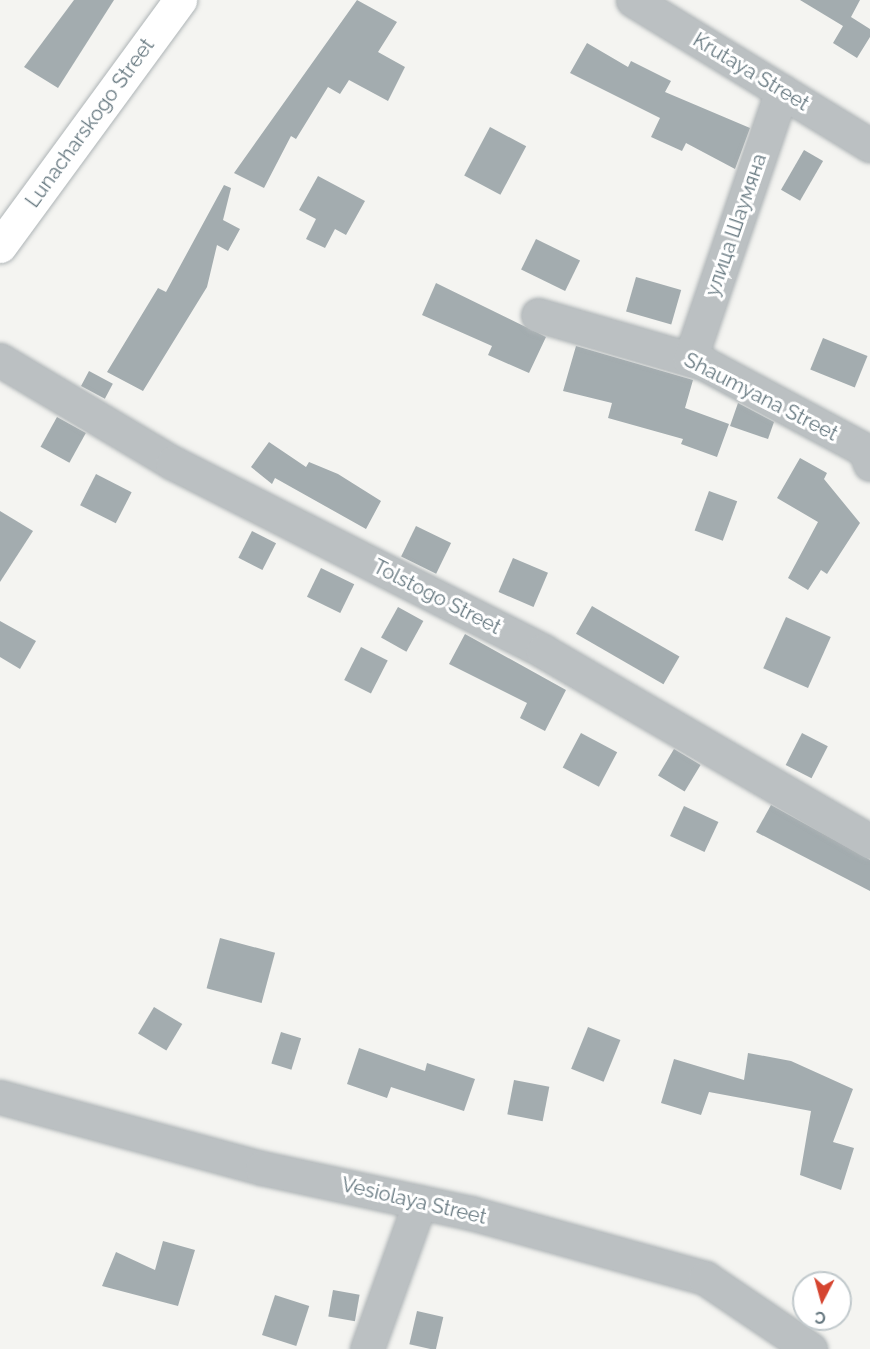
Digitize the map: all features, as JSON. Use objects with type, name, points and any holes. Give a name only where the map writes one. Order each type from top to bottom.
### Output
[{"type":"main road","name":"Lunacharskogo Street","points":[[0,246],[180,0]]},
{"type":"street","name":"Krutaya Street","points":[[638,1],[870,145]]},
{"type":"street","name":"улица Шаумяна","points":[[690,359],[782,91]]},
{"type":"street","name":"Shaumyana Street","points":[[538,315],[690,359],[865,450],[870,464]]},
{"type":"street","name":"Tolstogo Street","points":[[0,360],[173,463],[543,651],[870,841]]},
{"type":"street","name":"Vesiolaya Street","points":[[0,1097],[262,1168],[420,1202],[705,1278],[810,1349]]},
{"type":"street","points":[[367,1349],[420,1202]]},
{"type":"building","points":[[74,0],[114,0],[58,88],[24,67]]},
{"type":"building","points":[[357,0],[397,22],[378,52],[405,67],[388,101],[349,80],[340,94],[328,87],[296,139],[291,136],[264,188],[234,173]]},
{"type":"building","points":[[800,0],[860,0],[851,17],[870,29],[870,37],[857,58],[833,43],[843,26]]},
{"type":"building","points":[[587,43],[628,67],[631,61],[671,81],[665,92],[750,128],[735,169],[686,143],[682,151],[651,137],[660,118],[570,73]]},
{"type":"building","points":[[490,127],[526,146],[500,195],[464,176]]},
{"type":"building","points":[[804,150],[823,161],[800,201],[781,190]]},
{"type":"building","points":[[318,176],[365,201],[346,235],[335,229],[325,248],[306,239],[316,219],[299,210]]},
{"type":"building","points":[[224,185],[231,188],[223,220],[240,229],[228,251],[217,245],[207,287],[143,391],[107,372],[158,288],[166,292]]},
{"type":"building","points":[[536,239],[580,260],[565,291],[521,270]]},
{"type":"building","points":[[636,277],[681,290],[671,325],[626,312]]},
{"type":"building","points":[[436,283],[546,337],[529,373],[488,355],[492,346],[422,315]]},
{"type":"building","points":[[823,338],[868,356],[855,388],[810,370]]},
{"type":"building","points":[[576,346],[693,380],[685,408],[729,424],[717,457],[681,444],[683,439],[608,418],[612,403],[563,391]]},
{"type":"building","points":[[89,371],[113,384],[105,399],[81,386]]},
{"type":"building","points":[[738,403],[774,422],[768,439],[730,426]]},
{"type":"building","points":[[57,417],[86,433],[69,463],[41,447]]},
{"type":"building","points":[[269,442],[306,467],[309,462],[338,474],[381,501],[366,529],[275,478],[272,484],[251,467]]},
{"type":"building","points":[[800,458],[827,473],[824,479],[860,523],[827,574],[821,570],[808,590],[788,578],[818,522],[777,498]]},
{"type":"building","points":[[96,474],[132,492],[116,523],[80,505]]},
{"type":"building","points":[[709,491],[737,501],[723,541],[695,530]]},
{"type":"building","points":[[0,511],[33,531],[0,582]]},
{"type":"building","points":[[416,526],[451,543],[436,574],[401,557]]},
{"type":"building","points":[[252,531],[276,543],[262,570],[238,558]]},
{"type":"building","points":[[513,558],[548,573],[534,607],[499,592]]},
{"type":"building","points":[[321,568],[354,584],[340,613],[307,597]]},
{"type":"building","points":[[592,606],[679,656],[663,684],[576,634]]},
{"type":"building","points":[[398,607],[423,621],[406,652],[381,638]]},
{"type":"building","points":[[786,617],[831,637],[808,688],[763,668]]},
{"type":"building","points":[[0,621],[36,641],[20,669],[0,657]]},
{"type":"building","points":[[465,634],[566,690],[545,731],[520,718],[527,703],[449,664]]},
{"type":"building","points":[[361,647],[388,661],[371,694],[344,680]]},
{"type":"building","points":[[581,733],[617,752],[599,787],[563,767]]},
{"type":"building","points":[[802,733],[828,746],[811,778],[786,765]]},
{"type":"building","points":[[674,749],[701,765],[685,792],[658,776]]},
{"type":"building","points":[[771,805],[870,860],[870,891],[756,832]]},
{"type":"building","points":[[684,806],[718,822],[704,852],[670,836]]},
{"type":"building","points":[[220,938],[275,953],[262,1003],[207,988]]},
{"type":"building","points":[[154,1007],[182,1024],[166,1051],[138,1034]]},
{"type":"building","points":[[588,1027],[620,1040],[604,1082],[571,1069]]},
{"type":"building","points":[[281,1032],[301,1038],[291,1070],[271,1064]]},
{"type":"building","points":[[359,1048],[425,1071],[427,1063],[475,1079],[464,1111],[391,1087],[387,1098],[347,1084]]},
{"type":"building","points":[[748,1053],[791,1061],[853,1089],[833,1142],[854,1148],[841,1190],[800,1175],[811,1111],[709,1092],[701,1115],[661,1103],[674,1059],[744,1080]]},
{"type":"building","points":[[514,1080],[549,1087],[543,1121],[507,1114]]},
{"type":"building","points":[[163,1241],[195,1250],[178,1306],[102,1286],[116,1252],[155,1270]]},
{"type":"building","points":[[333,1290],[360,1295],[355,1321],[328,1317]]},
{"type":"building","points":[[275,1295],[309,1306],[296,1346],[262,1335]]},
{"type":"building","points":[[417,1311],[443,1317],[436,1349],[409,1344]]}]
